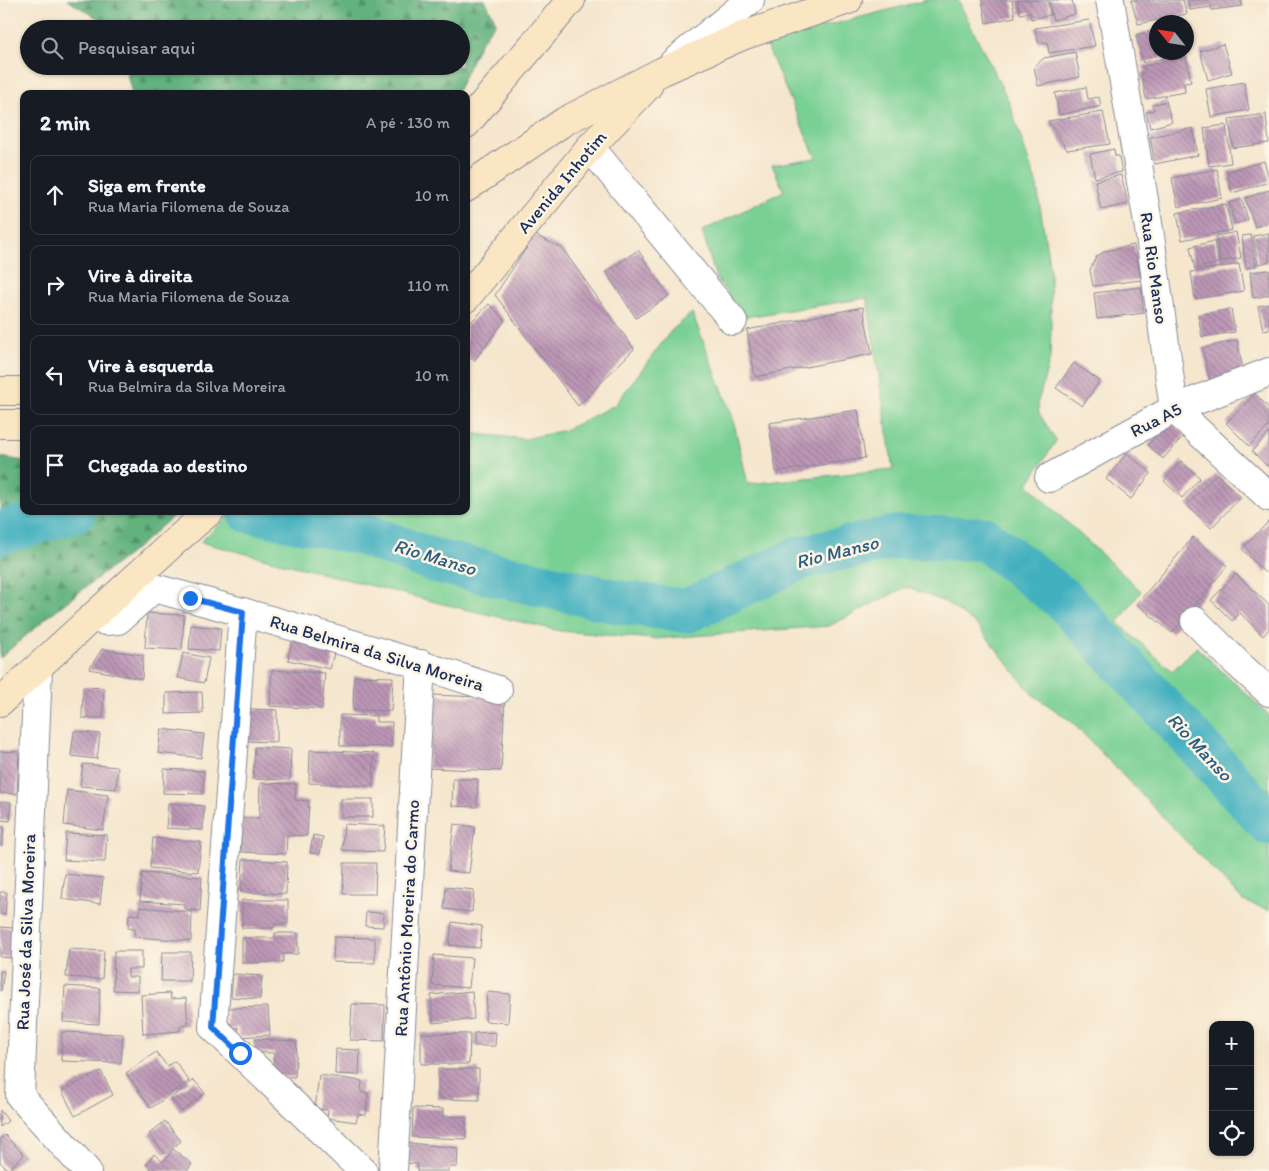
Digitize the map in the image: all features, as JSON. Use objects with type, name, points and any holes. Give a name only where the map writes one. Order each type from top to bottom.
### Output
[{"type":"main road","points":[[470,119],[570,0]]},
{"type":"main road","points":[[470,185],[565,121],[663,71],[742,36],[848,0]]},
{"type":"main road","name":"Avenida Inhotim","points":[[470,293],[590,147],[663,71]]},
{"type":"main road","points":[[0,391],[20,391]]},
{"type":"main road","points":[[0,424],[20,424]]},
{"type":"main road","points":[[0,702],[205,515]]},
{"type":"street","points":[[663,71],[750,0]]},
{"type":"street","name":"Rua Rio Manso","points":[[1110,0],[1149,229],[1174,409]]},
{"type":"street","points":[[590,147],[733,321]]},
{"type":"street","name":"Rua A5","points":[[1049,478],[1174,409],[1269,372]]},
{"type":"street","points":[[1174,409],[1269,497]]},
{"type":"street","name":"Rua Belmira da Silva Moreira","points":[[92,618],[118,620],[154,588],[421,664],[498,690]]},
{"type":"street","points":[[243,612],[213,1027],[363,1171]]},
{"type":"street","points":[[1195,621],[1269,692]]},
{"type":"street","name":"Rua Antônio Moreira do Carmo","points":[[394,1171],[421,664]]},
{"type":"street","name":"Rua José da Silva Moreira","points":[[38,668],[20,1096],[88,1171]]},
{"type":"green space","points":[[67,0],[485,0],[496,22],[480,43],[470,64],[470,20],[101,20]]},
{"type":"green space","points":[[927,0],[958,0],[1009,102],[1037,186],[1050,271],[1050,358],[1038,402],[1039,413],[1056,441],[1028,484],[1141,591],[1118,623],[1172,671],[1196,647],[1269,715],[1269,910],[1243,901],[1071,721],[1032,694],[978,626],[945,602],[906,587],[829,626],[653,639],[560,631],[443,604],[200,542],[230,515],[470,515],[470,433],[525,439],[565,430],[615,405],[671,331],[692,313],[732,415],[748,484],[893,469],[867,298],[745,317],[716,278],[702,231],[784,191],[772,165],[816,158],[765,42]]},
{"type":"green space","points":[[127,75],[465,75],[458,90],[131,90]]},
{"type":"green space","points":[[0,457],[20,460],[20,515],[174,515],[138,547],[51,614],[0,658]]},
{"type":"building","points":[[982,0],[1012,0],[1015,17],[986,23]]},
{"type":"building","points":[[1017,0],[1047,0],[1051,15],[1031,19],[1030,12],[1020,14]]},
{"type":"building","points":[[1049,0],[1072,0],[1075,14],[1053,20]]},
{"type":"building","points":[[1131,0],[1183,0],[1187,14],[1149,15],[1149,22],[1138,24]]},
{"type":"building","points":[[1188,0],[1241,0],[1242,6],[1212,10],[1211,7],[1190,10]]},
{"type":"building","points":[[1089,20],[1095,46],[1049,53],[1047,42],[1038,42],[1035,28]]},
{"type":"building","points":[[1149,32],[1149,60],[1155,60],[1143,63],[1136,35]]},
{"type":"building","points":[[1223,44],[1232,73],[1208,80],[1200,51]]},
{"type":"building","points":[[1075,52],[1080,77],[1038,86],[1034,67],[1044,58]]},
{"type":"building","points":[[1172,60],[1187,60],[1191,82],[1184,83],[1185,92],[1146,99],[1141,73],[1145,72],[1143,66]]},
{"type":"building","points":[[1244,82],[1249,110],[1211,117],[1206,89]]},
{"type":"building","points":[[1086,87],[1088,99],[1099,97],[1101,106],[1059,115],[1055,93]]},
{"type":"building","points":[[1166,101],[1172,122],[1150,128],[1146,112],[1154,110],[1152,105]]},
{"type":"building","points":[[1103,112],[1110,144],[1067,150],[1048,121]]},
{"type":"building","points":[[1266,114],[1269,143],[1233,148],[1229,119]]},
{"type":"building","points":[[1226,125],[1231,163],[1209,166],[1204,128]]},
{"type":"building","points":[[1193,128],[1198,155],[1155,164],[1150,137]]},
{"type":"building","points":[[1114,149],[1115,156],[1119,156],[1122,172],[1095,178],[1090,154]]},
{"type":"building","points":[[1264,161],[1269,182],[1232,193],[1227,172]]},
{"type":"building","points":[[1217,169],[1222,198],[1178,207],[1172,178]]},
{"type":"building","points":[[1121,175],[1128,204],[1101,210],[1095,181]]},
{"type":"building","points":[[1269,190],[1269,222],[1255,227],[1245,198]]},
{"type":"building","points":[[1242,199],[1248,220],[1235,224],[1229,203]]},
{"type":"building","points":[[1226,204],[1232,230],[1182,240],[1177,213]]},
{"type":"building","points":[[1236,232],[1241,258],[1220,262],[1216,236]]},
{"type":"building","points":[[1269,233],[1269,262],[1258,264],[1253,236]]},
{"type":"building","points":[[535,235],[562,248],[634,349],[578,406],[495,295]]},
{"type":"building","points":[[1251,235],[1256,266],[1246,268],[1242,236]]},
{"type":"building","points":[[1214,241],[1219,263],[1195,269],[1190,247]]},
{"type":"building","points":[[1134,245],[1141,280],[1093,286],[1090,270],[1096,257],[1105,251]]},
{"type":"building","points":[[638,250],[669,296],[636,318],[606,272]]},
{"type":"building","points":[[1239,264],[1244,291],[1195,299],[1191,272]]},
{"type":"building","points":[[1269,270],[1269,295],[1253,298],[1250,272]]},
{"type":"building","points":[[1141,287],[1144,313],[1097,319],[1094,293]]},
{"type":"building","points":[[489,304],[505,320],[474,361],[470,358],[470,323]]},
{"type":"building","points":[[1269,304],[1269,329],[1263,330],[1258,306]]},
{"type":"building","points":[[863,307],[872,354],[755,377],[747,330]]},
{"type":"building","points":[[1231,309],[1235,332],[1202,337],[1198,315]]},
{"type":"building","points":[[1237,340],[1244,374],[1210,381],[1202,348]]},
{"type":"building","points":[[1074,363],[1100,381],[1082,406],[1056,388]]},
{"type":"building","points":[[1255,394],[1269,408],[1269,426],[1249,446],[1226,423]]},
{"type":"building","points":[[858,410],[865,458],[776,472],[769,423]]},
{"type":"building","points":[[1169,421],[1185,434],[1163,459],[1148,445]]},
{"type":"building","points":[[1269,433],[1269,465],[1267,466],[1252,451]]},
{"type":"building","points":[[1127,453],[1151,473],[1131,499],[1106,479]]},
{"type":"building","points":[[1181,461],[1200,478],[1182,498],[1164,481]]},
{"type":"building","points":[[1216,474],[1241,497],[1211,528],[1187,505]]},
{"type":"building","points":[[1269,521],[1269,569],[1265,573],[1242,549]]},
{"type":"building","points":[[1193,537],[1227,566],[1172,633],[1137,604]]},
{"type":"building","points":[[1236,574],[1269,605],[1269,629],[1263,636],[1240,613],[1232,621],[1211,600]]},
{"type":"building","points":[[147,613],[184,615],[182,650],[145,648]]},
{"type":"building","points":[[191,625],[221,628],[219,651],[189,649]]},
{"type":"building","points":[[293,636],[336,645],[330,669],[288,660]]},
{"type":"building","points":[[102,649],[143,655],[142,679],[89,669]]},
{"type":"building","points":[[183,653],[209,658],[204,683],[178,678]]},
{"type":"building","points":[[272,670],[325,673],[322,709],[270,706]]},
{"type":"building","points":[[354,676],[393,677],[391,711],[353,710]]},
{"type":"building","points":[[83,687],[104,688],[103,718],[82,718]]},
{"type":"building","points":[[202,692],[203,713],[166,714],[166,693]]},
{"type":"building","points":[[432,695],[505,698],[501,771],[428,768]]},
{"type":"building","points":[[246,709],[277,710],[277,742],[245,741]]},
{"type":"building","points":[[340,715],[376,716],[376,722],[392,722],[391,747],[340,746]]},
{"type":"building","points":[[161,729],[204,734],[201,758],[158,753]]},
{"type":"building","points":[[74,731],[100,734],[97,759],[71,756]]},
{"type":"building","points":[[255,747],[291,749],[290,780],[253,779]]},
{"type":"building","points":[[310,750],[374,753],[373,786],[309,783]]},
{"type":"building","points":[[0,751],[19,752],[17,794],[0,793]]},
{"type":"building","points":[[83,764],[118,767],[116,789],[80,786]]},
{"type":"building","points":[[164,769],[204,771],[203,794],[163,793]]},
{"type":"building","points":[[453,779],[478,779],[477,807],[452,806]]},
{"type":"building","points":[[260,783],[296,784],[295,800],[309,801],[307,836],[287,835],[286,854],[241,852],[242,818],[259,818]]},
{"type":"building","points":[[67,790],[108,795],[103,830],[64,825]]},
{"type":"building","points":[[341,799],[373,799],[373,817],[341,817]]},
{"type":"building","points":[[0,802],[11,802],[10,821],[0,820]]},
{"type":"building","points":[[168,803],[204,806],[203,830],[166,828]]},
{"type":"building","points":[[344,824],[385,826],[383,852],[342,850]]},
{"type":"building","points":[[454,824],[475,827],[469,873],[448,871]]},
{"type":"building","points":[[0,826],[4,827],[2,846],[0,845]]},
{"type":"building","points":[[66,833],[107,835],[105,862],[64,860]]},
{"type":"building","points":[[313,835],[323,837],[320,854],[310,853]]},
{"type":"building","points":[[153,838],[201,842],[198,872],[150,868]]},
{"type":"building","points":[[243,859],[287,862],[286,894],[241,892]]},
{"type":"building","points":[[344,863],[376,863],[375,894],[343,894]]},
{"type":"building","points":[[142,873],[202,877],[200,911],[184,909],[184,904],[140,901]]},
{"type":"building","points":[[65,874],[103,878],[100,904],[62,899]]},
{"type":"building","points":[[446,887],[474,890],[472,912],[444,909]]},
{"type":"building","points":[[0,892],[7,892],[5,915],[0,914]]},
{"type":"building","points":[[242,900],[288,900],[288,924],[275,924],[274,928],[242,928]]},
{"type":"building","points":[[140,907],[192,912],[191,941],[134,937],[135,929],[128,928],[129,914],[140,915]]},
{"type":"building","points":[[366,912],[384,913],[383,927],[365,926]]},
{"type":"building","points":[[452,922],[482,926],[480,948],[449,945]]},
{"type":"building","points":[[0,927],[14,928],[12,958],[0,957]]},
{"type":"building","points":[[275,933],[298,933],[298,954],[283,954],[283,962],[242,963],[242,938],[275,938]]},
{"type":"building","points":[[334,937],[375,938],[375,963],[333,962]]},
{"type":"building","points":[[69,949],[104,951],[102,979],[66,977]]},
{"type":"building","points":[[114,951],[142,951],[142,969],[128,969],[128,977],[138,977],[138,991],[113,990]]},
{"type":"building","points":[[162,952],[191,952],[190,981],[161,981]]},
{"type":"building","points":[[434,955],[472,958],[469,988],[432,985]]},
{"type":"building","points":[[0,971],[4,971],[1,991],[0,991]]},
{"type":"building","points":[[233,974],[262,976],[260,999],[231,997]]},
{"type":"building","points":[[65,986],[100,988],[99,1024],[63,1022]]},
{"type":"building","points":[[472,991],[474,1019],[433,1023],[431,995]]},
{"type":"building","points":[[487,992],[510,994],[508,1023],[485,1021]]},
{"type":"building","points":[[170,993],[171,999],[186,998],[188,1025],[180,1026],[180,1031],[143,1034],[141,995]]},
{"type":"building","points":[[352,1004],[385,1005],[384,1041],[350,1040]]},
{"type":"building","points":[[268,1007],[270,1035],[239,1037],[238,1027],[227,1031],[227,1008]]},
{"type":"building","points":[[62,1032],[123,1034],[121,1063],[61,1061]]},
{"type":"building","points":[[496,1032],[495,1046],[474,1046],[474,1033]]},
{"type":"building","points":[[421,1033],[470,1034],[469,1064],[421,1064]]},
{"type":"building","points":[[255,1039],[297,1041],[295,1077],[272,1076],[274,1053],[255,1052]]},
{"type":"building","points":[[336,1049],[360,1050],[359,1075],[335,1074]]},
{"type":"building","points":[[156,1052],[167,1066],[175,1061],[189,1081],[151,1108],[126,1073]]},
{"type":"building","points":[[438,1069],[479,1069],[479,1100],[438,1099]]},
{"type":"building","points":[[101,1071],[113,1095],[75,1116],[62,1091]]},
{"type":"building","points":[[319,1075],[362,1081],[361,1093],[368,1093],[366,1115],[358,1114],[356,1122],[327,1118],[328,1110],[315,1109]]},
{"type":"building","points":[[194,1080],[205,1093],[181,1112],[171,1098]]},
{"type":"building","points":[[413,1108],[443,1109],[443,1116],[466,1117],[466,1139],[412,1137]]},
{"type":"building","points":[[0,1110],[8,1121],[0,1127]]},
{"type":"building","points":[[165,1121],[181,1141],[165,1154],[149,1134]]},
{"type":"building","points":[[5,1135],[24,1155],[8,1170],[0,1162],[0,1139]]},
{"type":"building","points":[[409,1143],[458,1148],[457,1167],[449,1167],[449,1171],[417,1171],[417,1164],[407,1163]]},
{"type":"building","points":[[173,1149],[192,1164],[187,1171],[154,1171],[146,1165],[154,1154],[163,1162]]},
{"type":"waterway","name":"Rio Manso","points":[[0,533],[61,515]]},
{"type":"waterway","name":"Rio Manso","points":[[269,515],[360,533],[435,561],[619,602],[687,611],[800,558],[896,537],[985,539],[1064,600],[1269,823]]},
{"type":"route","points":[[190,598],[243,612],[213,1027],[240,1053]]}]
